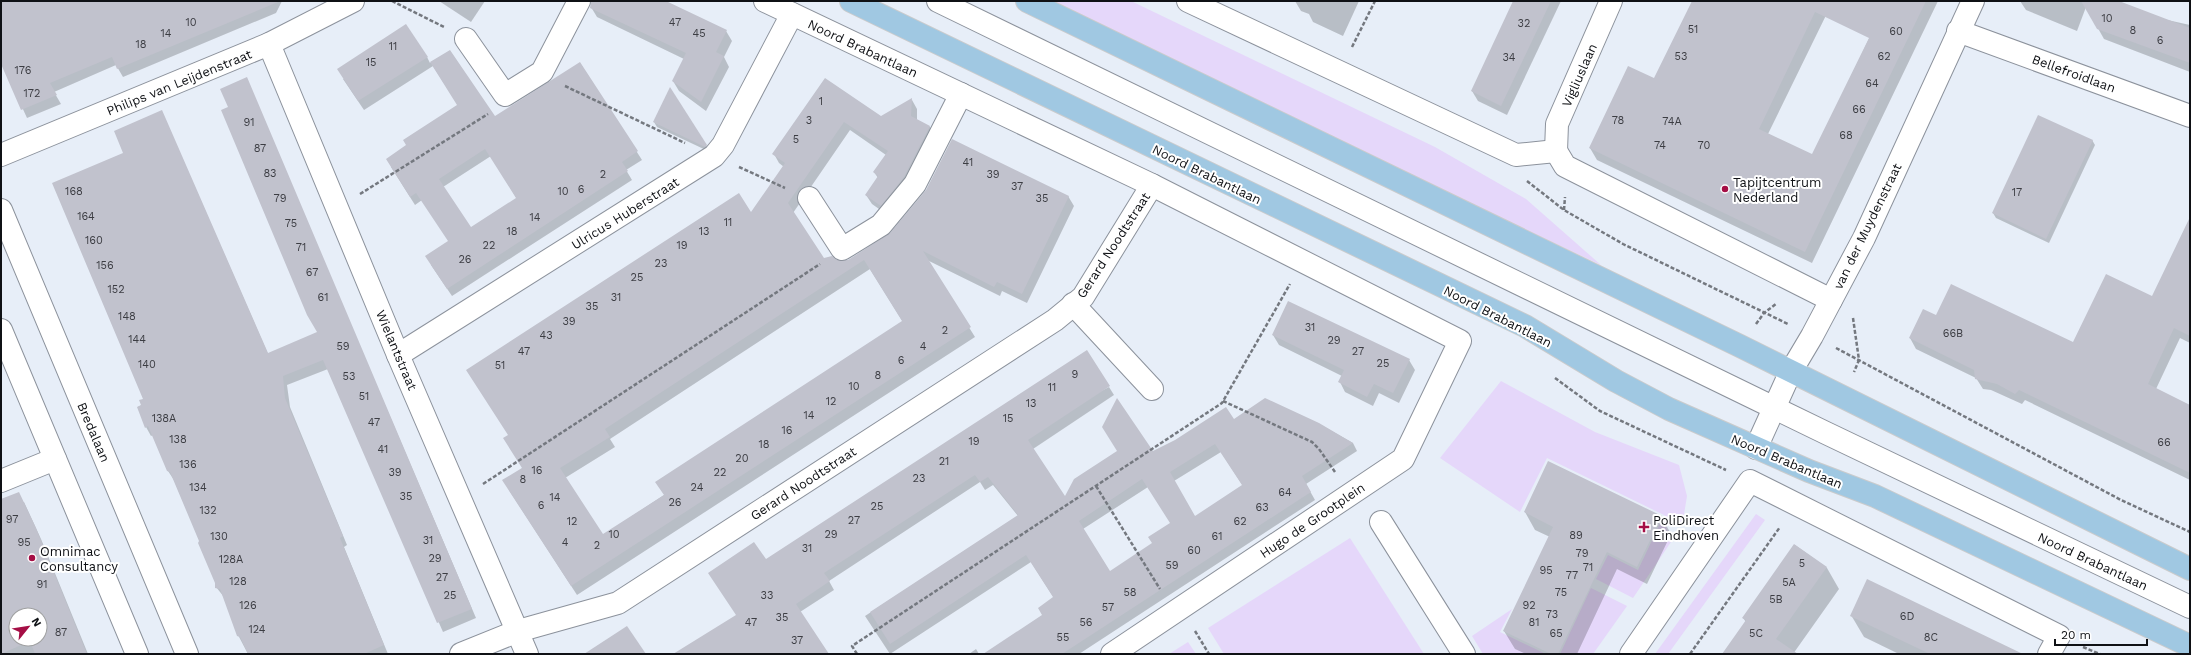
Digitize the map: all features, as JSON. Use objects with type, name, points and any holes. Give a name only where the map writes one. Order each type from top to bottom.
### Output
[{"type":"main road","name":"Noord Brabantlaan","points":[[852,1],[1525,326],[1616,381],[1668,409],[1809,471],[1875,496],[2190,646]]},
{"type":"main road","points":[[1027,1],[1740,346],[1790,373],[2190,569]]},
{"type":"street","name":"Philips van Leijdenstraat","points":[[1,155],[269,44],[353,1]]},
{"type":"street","points":[[466,39],[505,95],[542,72],[580,1]]},
{"type":"street","name":"Noord Brabantlaan","points":[[765,1],[1152,185],[1460,341]]},
{"type":"street","name":"Noord Brabantlaan","points":[[938,1],[1774,407],[2190,607]]},
{"type":"street","points":[[1188,1],[1516,155],[1556,151],[1565,166],[1831,300]]},
{"type":"street","name":"Vigliuslaan","points":[[1556,151],[1557,124],[1611,1]]},
{"type":"street","name":"van der Muydenstraat","points":[[1756,448],[1790,373],[1812,336],[1864,238],[1973,1]]},
{"type":"street","name":"Ulricus Huberstraat","points":[[398,354],[714,156],[723,145],[792,14]]},
{"type":"street","name":"Bellefroidlaan","points":[[1958,31],[2190,116]]},
{"type":"street","name":"Wielantstraat","points":[[269,44],[398,354],[527,654]]},
{"type":"street","points":[[809,198],[842,249],[881,225],[915,184],[961,94]]},
{"type":"street","name":"Gerard Noodtstraat","points":[[461,654],[518,631],[618,603],[1055,320],[1083,297],[1152,185]]},
{"type":"street","name":"Bredalaan","points":[[1,210],[187,654]]},
{"type":"street","name":"Gerard Noodtstraat","points":[[1073,304],[1152,389]]},
{"type":"street","points":[[1,330],[137,654]]},
{"type":"street","name":"Hugo de Grootplein","points":[[1112,654],[1403,459],[1460,341]]},
{"type":"street","points":[[1,481],[55,459]]},
{"type":"street","points":[[1631,654],[1750,481],[1797,503],[2054,645]]},
{"type":"street","points":[[1382,522],[1464,654]]},
{"type":"path","points":[[392,1],[466,39]]},
{"type":"path","points":[[1340,73],[1375,1]]},
{"type":"path","points":[[542,72],[556,82],[714,156],[809,198]]},
{"type":"path","points":[[337,208],[493,111],[505,95]]},
{"type":"path","points":[[1523,178],[1564,210],[1623,244],[1812,336],[2122,500],[2190,532]]},
{"type":"path","points":[[461,499],[842,249]]},
{"type":"path","points":[[857,654],[852,646],[1223,401],[1303,261]]},
{"type":"path","points":[[1223,401],[1312,442],[1320,449],[1350,494]]},
{"type":"path","points":[[1096,486],[1174,612]]},
{"type":"path","points":[[1690,654],[1797,503]]},
{"type":"shaded area","points":[[1048,1],[1131,1],[1435,147],[1526,199],[1601,265],[1449,194]]},
{"type":"shaded area","points":[[1501,381],[1595,432],[1679,465],[1687,496],[1682,527],[1664,515],[1547,458],[1520,512],[1440,458]]},
{"type":"shaded area","points":[[1756,514],[1765,520],[1668,654],[1655,654]]},
{"type":"shaded area","points":[[1663,517],[1671,542],[1633,598],[1596,579],[1608,555],[1638,570]]},
{"type":"shaded area","points":[[1350,538],[1424,654],[1224,654],[1208,628]]},
{"type":"shaded area","points":[[1591,588],[1627,606],[1593,654],[1560,654]]},
{"type":"shaded area","points":[[1512,609],[1500,632],[1546,654],[1483,654],[1472,636]]},
{"type":"shaded area","points":[[1188,642],[1196,654],[1169,654]]},
{"type":"building","points":[[1,1],[278,2],[117,69],[112,57],[50,83],[57,95],[21,110],[1,64]]},
{"type":"building","points":[[591,1],[666,1],[727,30],[716,52],[724,56],[701,102],[672,81],[686,53],[590,8]]},
{"type":"building","points":[[1513,1],[1551,1],[1501,106],[1471,91]]},
{"type":"building","points":[[1692,1],[1926,1],[1805,252],[1589,148],[1628,66],[1654,78]],"holes":[[[1815,12],[1869,38],[1812,154],[1759,129]]]},
{"type":"building","points":[[2081,1],[2119,1],[2190,28],[2190,63],[2097,29]]},
{"type":"building","points":[[406,24],[428,57],[358,101],[337,69]]},
{"type":"building","points":[[450,50],[495,116],[580,62],[638,151],[622,162],[628,171],[447,289],[425,256],[448,241],[416,193],[410,197],[386,159],[406,145],[403,140],[457,105],[430,62]],"holes":[[[485,149],[516,198],[471,227],[439,179]]]},
{"type":"building","points":[[247,77],[472,609],[437,623],[323,360],[283,376],[285,398],[343,536],[340,538],[384,645],[364,654],[248,654],[240,637],[237,636],[220,589],[215,588],[215,583],[198,543],[199,541],[170,472],[167,471],[148,426],[145,428],[137,407],[141,405],[139,400],[143,399],[52,183],[123,153],[114,131],[162,110],[268,353],[317,332],[307,315],[221,110],[228,107],[220,89]]},
{"type":"building","points":[[825,78],[881,116],[912,98],[911,116],[930,126],[904,177],[881,206],[865,195],[878,176],[873,172],[888,151],[844,122],[788,203],[824,258],[832,256],[837,260],[848,260],[890,233],[926,190],[952,139],[1069,196],[1022,294],[997,282],[994,287],[923,251],[971,327],[571,586],[502,480],[522,468],[503,438],[508,435],[466,370],[739,193],[751,212],[785,163],[772,154]],"holes":[[[864,260],[902,321],[655,482],[664,495],[603,534],[560,468],[610,437],[605,429]]]},
{"type":"building","points":[[670,87],[707,145],[705,147],[653,122]]},
{"type":"building","points":[[2038,115],[2093,140],[2046,239],[1992,213]]},
{"type":"building","points":[[2190,217],[2190,336],[2174,328],[2148,384],[2190,405],[2190,473],[2019,390],[2015,394],[1997,384],[1975,379],[1974,370],[1909,338],[1923,309],[1936,315],[1951,284],[2073,342],[2106,274],[2152,296]]},
{"type":"building","points":[[1288,301],[1410,359],[1393,393],[1374,384],[1367,397],[1338,382],[1344,370],[1272,335]]},
{"type":"building","points":[[1087,350],[1110,386],[1028,440],[1065,496],[1074,479],[1117,451],[1102,427],[1117,398],[1153,451],[1175,440],[1226,407],[1234,419],[1265,398],[1319,423],[1353,443],[1302,476],[1311,492],[1062,654],[983,654],[1042,615],[1038,608],[1053,597],[1026,555],[890,644],[870,612],[1018,515],[988,477],[980,482],[975,475],[824,573],[830,581],[796,604],[829,654],[673,654],[736,615],[708,573],[754,542],[766,559]],"holes":[[[1215,444],[1242,485],[1195,516],[1170,472]],[[1142,479],[1170,523],[1148,537],[1152,543],[1110,571],[1079,521]]]},
{"type":"building","points":[[1548,461],[1662,516],[1637,567],[1607,552],[1558,654],[1551,654],[1503,631],[1553,527],[1524,512]]},
{"type":"building","points":[[19,492],[36,528],[87,654],[35,654],[32,647],[48,647],[48,607],[8,607],[8,647],[17,647],[1,654],[1,499]]},
{"type":"building","points":[[1794,544],[1827,567],[1776,639],[1798,654],[1722,654],[1746,620],[1742,618]]},
{"type":"building","points":[[1867,579],[2023,654],[1930,654],[1850,616]]},
{"type":"building","points":[[627,626],[646,654],[584,654]]},
{"type":"place","name":"Tapijtcentrum Nederland","points":[[1725,189]]},
{"type":"place","name":"PoliDirect Eindhoven","points":[[1644,527]]},
{"type":"place","name":"Omnimac Consultancy","points":[[32,558]]}]
